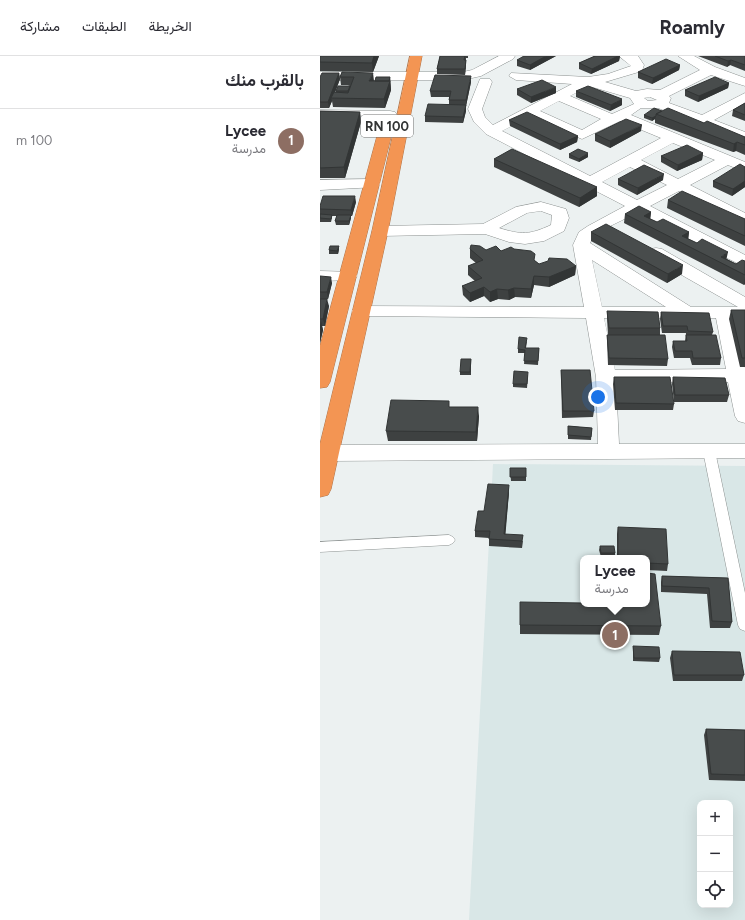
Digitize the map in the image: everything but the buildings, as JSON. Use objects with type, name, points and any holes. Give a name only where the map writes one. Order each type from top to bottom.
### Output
[{"type":"highway","name":"RN 100","points":[[320,382],[390,115],[405,77],[404,56]]},
{"type":"highway","points":[[320,489],[380,231],[405,77],[416,56]]},
{"type":"street","points":[[509,56],[475,109],[479,119],[491,130],[745,262]]},
{"type":"street","points":[[320,76],[463,76],[495,80],[588,81],[611,77],[637,68],[637,62],[624,56]]},
{"type":"street","points":[[684,56],[710,70],[745,82]]},
{"type":"street","points":[[660,100],[710,70]]},
{"type":"street","points":[[491,130],[588,81],[639,100]]},
{"type":"street","points":[[529,111],[582,135],[618,118],[648,93],[702,121],[744,135]]},
{"type":"street","points":[[559,96],[673,138],[745,167]]},
{"type":"street","points":[[702,121],[745,97]]},
{"type":"street","points":[[320,114],[390,115]]},
{"type":"street","points":[[591,182],[673,138]]},
{"type":"street","points":[[631,160],[745,219]]},
{"type":"street","points":[[609,452],[606,377],[581,245],[585,236],[612,227],[637,206],[728,160]]},
{"type":"street","points":[[320,185],[371,190]]},
{"type":"street","points":[[320,196],[371,190]]},
{"type":"street","points":[[729,211],[745,202]]},
{"type":"street","points":[[380,231],[486,229]]},
{"type":"street","points":[[640,243],[745,306]]},
{"type":"street","points":[[581,245],[688,313]]},
{"type":"street","points":[[320,276],[348,276]]},
{"type":"street","points":[[361,311],[724,313],[745,306]]},
{"type":"street","points":[[724,313],[741,375],[745,416]]},
{"type":"street","points":[[606,377],[741,375]]},
{"type":"street","points":[[328,452],[745,451]]},
{"type":"lane","points":[[709,451],[745,625]]},
{"type":"lane","points":[[320,547],[449,540]]},
{"type":"shaded area","points":[[493,464],[745,466],[745,920],[469,920]]},
{"type":"place","name":"Lycee","points":[[615,635]]}]
